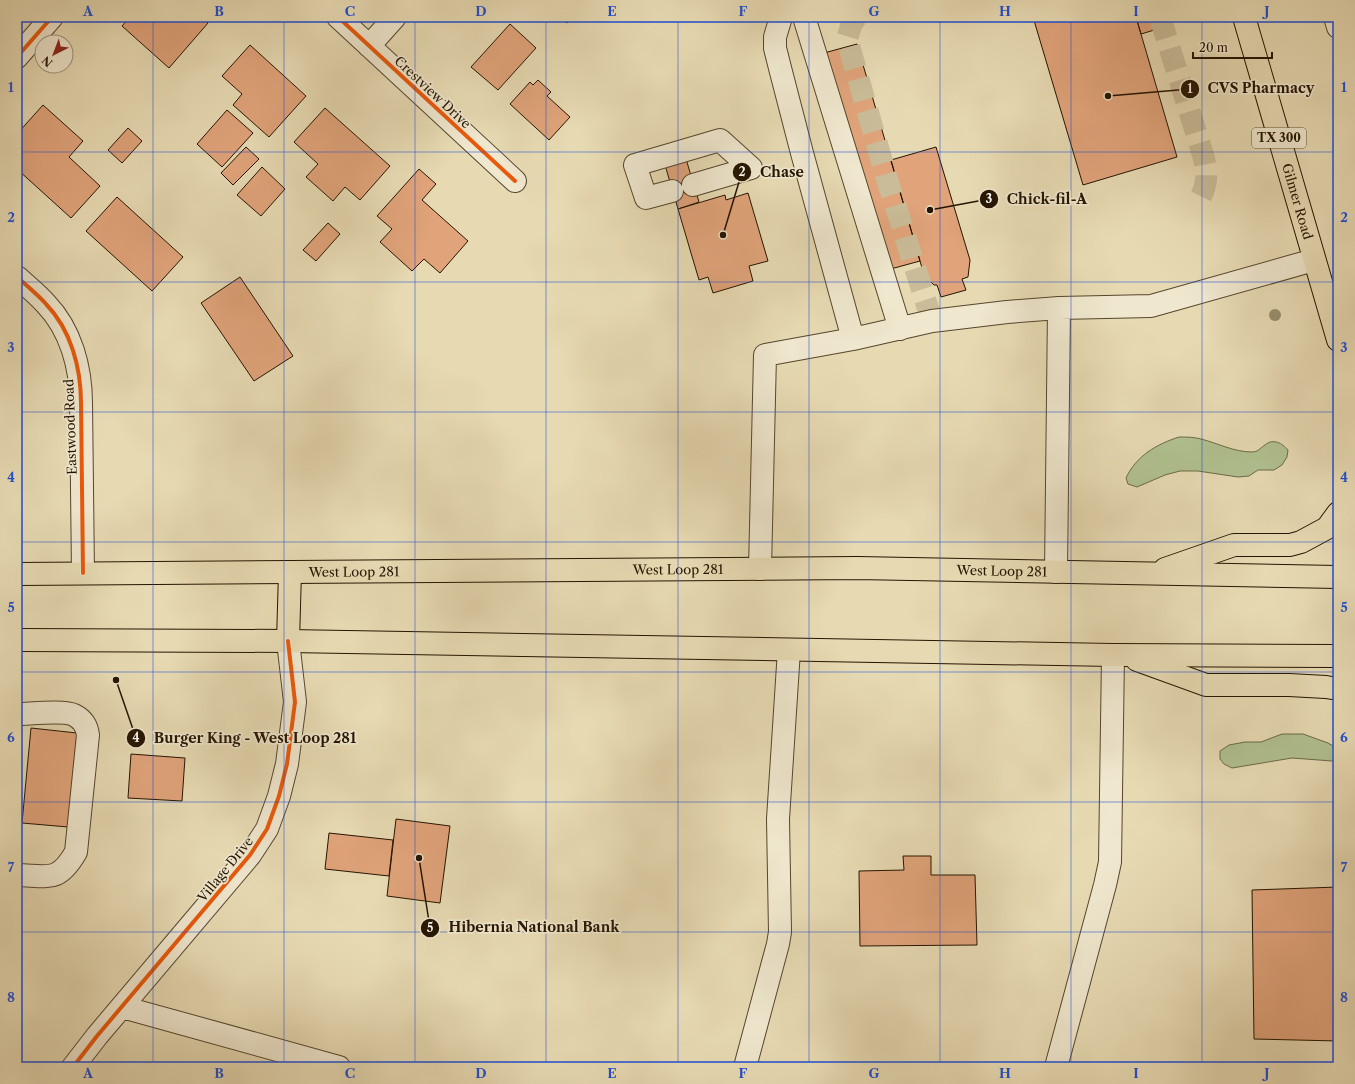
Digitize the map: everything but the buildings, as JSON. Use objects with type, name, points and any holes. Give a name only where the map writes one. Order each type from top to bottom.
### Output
[{"type":"main road","name":"Gilmer Road","points":[[1244,17],[1338,340]]},
{"type":"main road","points":[[1151,574],[1234,545],[1290,545],[1301,542],[1327,528],[1338,513]]},
{"type":"main road","name":"West Loop 281","points":[[17,574],[857,568],[1338,577]]},
{"type":"main road","points":[[288,641],[290,572]]},
{"type":"main road","points":[[17,640],[288,641],[1118,655],[1338,656]]},
{"type":"main road","points":[[1118,655],[1206,685],[1290,685],[1338,689]]},
{"type":"street","points":[[17,57],[52,17]]},
{"type":"street","name":"Crestview Drive","points":[[338,17],[516,181]]},
{"type":"street","points":[[369,46],[395,17]]},
{"type":"street","points":[[780,17],[775,37],[775,48],[853,339]]},
{"type":"street","points":[[804,17],[900,329]]},
{"type":"street","points":[[1335,17],[1338,27]]},
{"type":"street","points":[[672,191],[646,198],[635,164],[720,140],[751,168],[693,185]]},
{"type":"street","points":[[760,569],[765,355],[853,339],[932,322],[1007,312],[1059,308],[1151,306],[1314,260]]},
{"type":"street","name":"Eastwood Road","points":[[17,277],[47,304],[66,333],[73,348],[81,388],[82,403],[83,573]]},
{"type":"street","points":[[1056,572],[1059,308]]},
{"type":"street","name":"Village Drive","points":[[73,1067],[246,861],[267,829],[279,796],[287,764],[292,731],[295,702],[288,641]]},
{"type":"street","points":[[745,1067],[780,932],[778,819],[789,650]]},
{"type":"street","points":[[1056,1067],[1106,885],[1110,862],[1118,655]]},
{"type":"street","points":[[17,714],[73,714],[84,723],[88,735],[76,852],[66,867],[54,876],[17,874]]},
{"type":"street","points":[[122,1007],[340,1067]]},
{"type":"green space","points":[[1179,437],[1198,438],[1245,452],[1254,452],[1268,443],[1277,442],[1288,450],[1287,457],[1282,465],[1274,470],[1258,470],[1249,476],[1238,477],[1198,471],[1180,471],[1165,475],[1137,487],[1128,484],[1126,478],[1135,463],[1141,457],[1155,447]]},
{"type":"green space","points":[[1282,734],[1303,734],[1328,743],[1338,749],[1338,759],[1332,761],[1292,758],[1232,768],[1224,764],[1220,759],[1220,751],[1229,745],[1245,742],[1261,742]]},
{"type":"tunnel","points":[[857,17],[852,23],[847,39],[887,179],[932,321]]},
{"type":"tunnel","points":[[1160,17],[1205,162],[1205,185],[1198,202]]},
{"type":"cycle path","points":[[17,57],[52,17]]},
{"type":"cycle path","points":[[338,17],[515,181]]},
{"type":"cycle path","points":[[17,277],[55,314],[68,338],[77,363],[81,390],[83,573]]},
{"type":"cycle path","points":[[73,1067],[97,1036],[250,855],[267,829],[279,796],[287,764],[295,702],[288,641]]},
{"type":"place","name":"CVS Pharmacy","points":[[1108,96]]},
{"type":"place","name":"Chick-fil-A","points":[[930,210]]},
{"type":"place","name":"Chase","points":[[723,235]]},
{"type":"place","name":"Burger King - West Loop 281","points":[[116,680]]},
{"type":"place","name":"Hibernia National Bank","points":[[419,858]]}]
